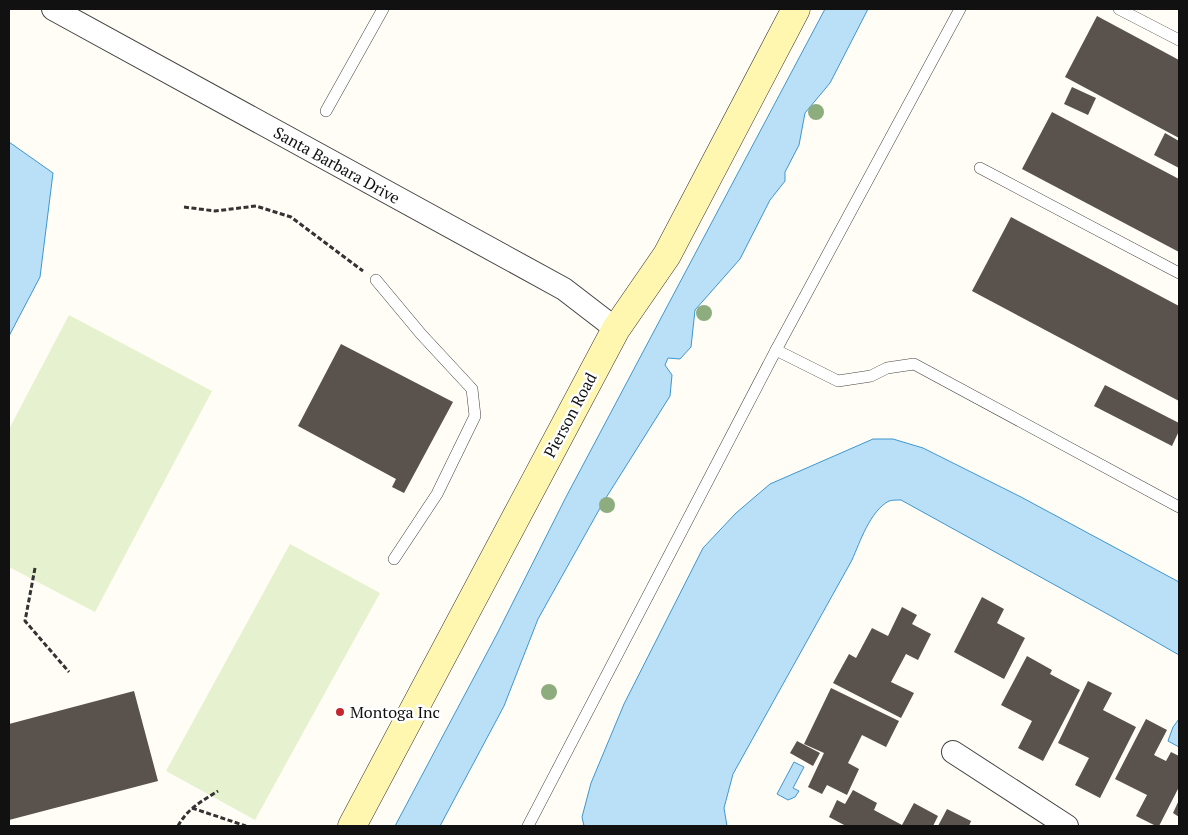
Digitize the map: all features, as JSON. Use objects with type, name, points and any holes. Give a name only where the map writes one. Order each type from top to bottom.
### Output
[{"type":"street","name":"Santa Barbara Drive","points":[[53,9],[564,290],[616,329]]},
{"type":"street","name":"Pierson Road","points":[[352,826],[616,329],[667,255],[796,9]]},
{"type":"street","points":[[953,752],[1067,826]]},
{"type":"lane","points":[[326,111],[382,9]]},
{"type":"lane","points":[[528,826],[776,350],[960,9]]},
{"type":"lane","points":[[1120,9],[1179,40]]},
{"type":"lane","points":[[980,168],[1179,273]]},
{"type":"lane","points":[[376,280],[421,334],[472,388],[475,416],[437,494],[394,559]]},
{"type":"lane","points":[[776,350],[838,381],[871,376],[888,368],[914,364],[1179,507]]},
{"type":"path","points":[[184,207],[214,210],[256,206],[291,217],[376,280]]},
{"type":"path","points":[[35,568],[26,621],[69,672]]},
{"type":"path","points":[[178,826],[192,808],[218,791]]},
{"type":"path","points":[[192,808],[246,826]]},
{"type":"green space","points":[[69,315],[212,391],[95,612],[9,567],[9,429]]},
{"type":"green space","points":[[290,544],[380,593],[255,820],[166,771]]},
{"type":"water","points":[[825,9],[868,9],[830,83],[805,113],[799,145],[785,172],[785,181],[770,200],[740,259],[695,310],[691,347],[680,359],[668,358],[665,365],[672,375],[670,396],[604,501],[538,619],[504,706],[440,826],[395,826],[497,634],[566,497]]},
{"type":"water","points":[[9,142],[53,173],[40,277],[9,336]]},
{"type":"water","points":[[873,439],[893,439],[923,448],[1021,497],[1179,582],[1179,655],[901,500],[889,501],[871,519],[852,560],[733,774],[724,808],[727,826],[584,826],[582,817],[591,783],[624,704],[703,548],[736,513],[770,484]]},
{"type":"water","points":[[1179,719],[1179,747],[1168,741],[1173,727]]},
{"type":"water","points":[[794,762],[804,767],[793,788],[799,791],[795,797],[788,800],[777,794]]},
{"type":"building","points":[[1097,16],[1179,60],[1179,138],[1065,77]]},
{"type":"building","points":[[1072,87],[1096,98],[1088,115],[1064,104]]},
{"type":"building","points":[[1052,112],[1179,179],[1179,252],[1022,169]]},
{"type":"building","points":[[1165,133],[1179,141],[1179,168],[1154,155]]},
{"type":"building","points":[[1011,217],[1179,306],[1179,401],[972,291]]},
{"type":"building","points":[[341,344],[453,402],[404,493],[392,487],[396,479],[298,426]]},
{"type":"building","points":[[1105,385],[1179,423],[1179,431],[1172,446],[1094,406]]},
{"type":"building","points":[[982,597],[1004,609],[997,623],[1025,638],[1004,679],[954,652]]},
{"type":"building","points":[[902,607],[917,615],[912,624],[931,634],[918,660],[906,654],[891,682],[914,693],[901,718],[833,683],[849,654],[856,658],[872,628],[888,636]]},
{"type":"building","points":[[1027,656],[1052,670],[1050,674],[1080,690],[1043,761],[1018,748],[1032,721],[1001,705]]},
{"type":"building","points":[[1088,681],[1112,693],[1103,710],[1136,727],[1100,798],[1075,785],[1089,758],[1058,743]]},
{"type":"building","points":[[831,688],[899,721],[886,747],[862,735],[848,763],[859,769],[847,795],[827,785],[822,794],[808,787],[824,753],[804,744]]},
{"type":"building","points":[[134,691],[158,781],[9,820],[9,724]]},
{"type":"building","points":[[1146,719],[1167,730],[1154,755],[1166,761],[1171,752],[1179,756],[1179,787],[1159,826],[1136,816],[1147,795],[1115,779]]},
{"type":"building","points":[[797,741],[820,753],[813,766],[790,753]]},
{"type":"building","points":[[853,790],[877,803],[874,810],[902,825],[914,803],[938,816],[933,826],[846,826],[829,817],[837,800],[845,804]]},
{"type":"building","points":[[1179,800],[1179,817],[1173,813]]},
{"type":"building","points":[[947,809],[971,821],[969,826],[938,826]]},
{"type":"place","name":"Montoga Inc","points":[[340,712]]}]
